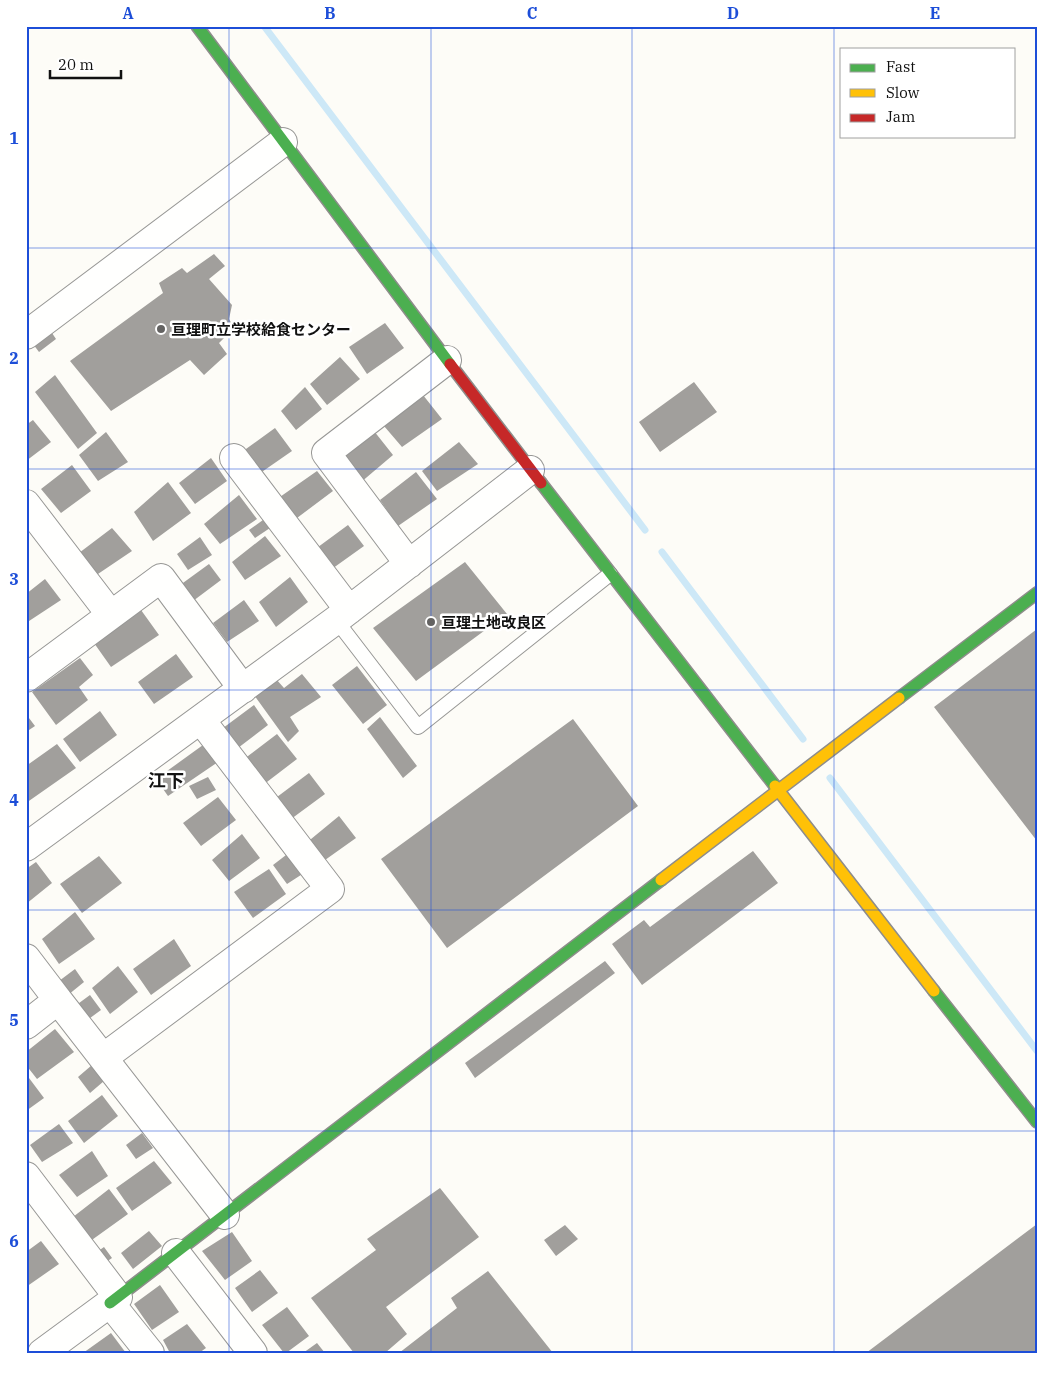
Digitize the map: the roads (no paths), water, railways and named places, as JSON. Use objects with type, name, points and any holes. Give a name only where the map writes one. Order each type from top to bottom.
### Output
[{"type":"street","points":[[197,26],[530,470],[1037,1122]]},
{"type":"street","points":[[26,335],[283,142]]},
{"type":"street","points":[[409,564],[326,454],[447,360]]},
{"type":"street","points":[[234,458],[342,615]]},
{"type":"street","points":[[26,846],[243,689],[530,470]]},
{"type":"street","points":[[26,504],[111,615]]},
{"type":"street","points":[[26,678],[161,578],[243,689]]},
{"type":"street","points":[[42,1353],[176,1253],[1037,593]]},
{"type":"street","points":[[103,1058],[330,888],[201,720]]},
{"type":"street","points":[[26,958],[224,1215]]},
{"type":"street","points":[[26,1025],[58,1000]]},
{"type":"street","points":[[26,1176],[150,1353]]},
{"type":"street","points":[[176,1253],[253,1353]]},
{"type":"lane","points":[[342,615],[418,727],[610,574]]},
{"type":"waterway","points":[[264,26],[645,530]]},
{"type":"waterway","points":[[662,552],[803,739]]},
{"type":"waterway","points":[[830,778],[1037,1051]]},
{"type":"place","name":"亘理町立学校給食センター","points":[[161,329]]},
{"type":"place","name":"亘理土地改良区","points":[[431,622]]},
{"type":"district","name":"江下","points":[[166,780]]}]
